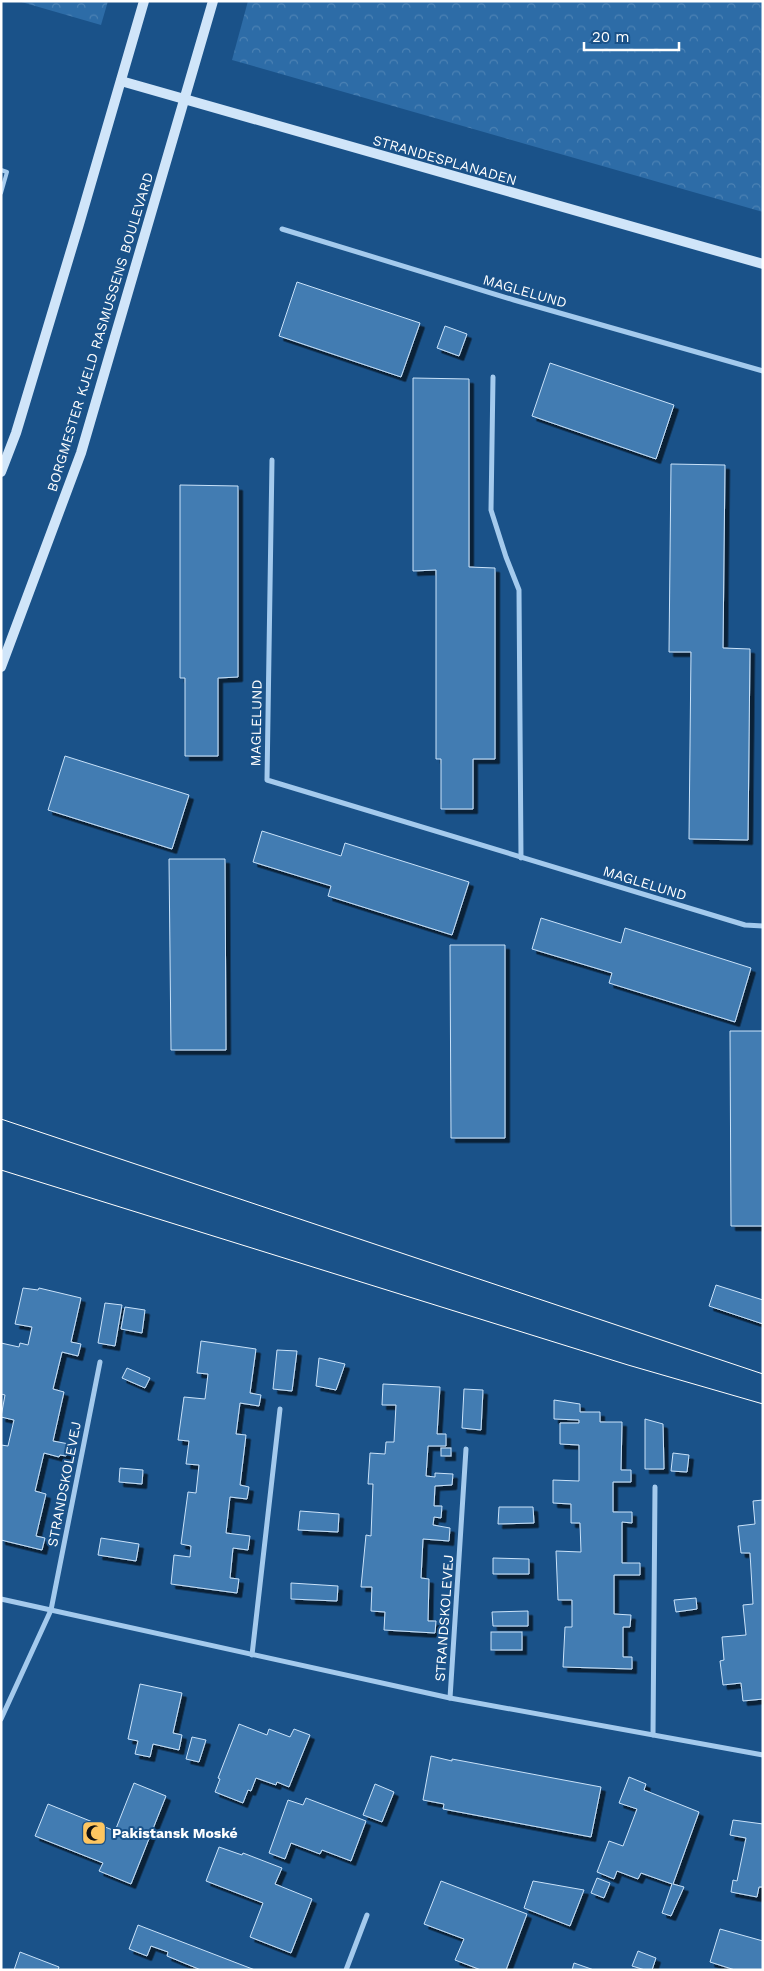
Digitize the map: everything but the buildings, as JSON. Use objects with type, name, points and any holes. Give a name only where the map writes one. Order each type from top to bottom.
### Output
[{"type":"street","points":[[1,472],[16,433],[144,1]]},
{"type":"street","name":"BORGMESTER KJELD RASMUSSENS BOULEVARD","points":[[1,667],[6,643],[80,453],[213,1]]},
{"type":"street","name":"STRANDESPLANADEN","points":[[121,81],[763,264]]},
{"type":"street","name":"MAGLELUND","points":[[282,229],[514,300],[763,371]]},
{"type":"street","points":[[493,378],[491,510],[519,590],[521,858]]},
{"type":"street","name":"MAGLELUND","points":[[272,460],[267,780],[745,925],[763,926]]},
{"type":"street","name":"STRANDSKOLEVEJ","points":[[51,1610],[100,1362]]},
{"type":"street","points":[[252,1655],[280,1409]]},
{"type":"street","name":"STRANDSKOLEVEJ","points":[[450,1698],[466,1449]]},
{"type":"street","points":[[653,1735],[655,1487]]},
{"type":"street","name":"STRANDSKOLEVEJ","points":[[1,1599],[450,1698],[763,1755]]},
{"type":"street","points":[[1,1718],[51,1610]]},
{"type":"street","points":[[346,1970],[367,1915]]},
{"type":"lane","points":[[1,170],[7,172],[1,193]]},
{"type":"green space","points":[[18,1],[108,1],[101,25]]},
{"type":"green space","points":[[248,1],[763,1],[763,212],[232,60]]},
{"type":"tram line","points":[[1,1119],[763,1374]]},
{"type":"tram line","points":[[1,1170],[628,1365],[763,1404]]},
{"type":"place","name":"Pakistansk Moské","points":[[94,1833]]}]
